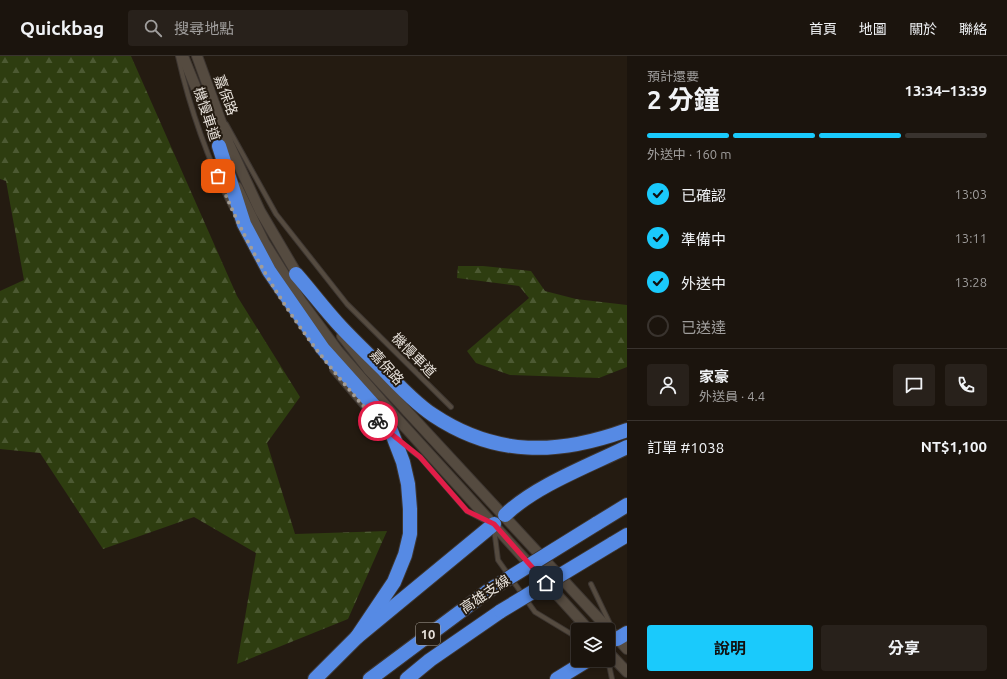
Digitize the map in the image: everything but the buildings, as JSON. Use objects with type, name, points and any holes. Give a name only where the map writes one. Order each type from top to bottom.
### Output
[{"type":"highway","points":[[219,146],[244,224],[269,271],[323,349],[375,407],[390,428],[403,462],[408,484],[410,509],[410,534],[405,555],[394,582],[357,637]]},
{"type":"highway","points":[[296,274],[341,328],[398,384],[432,414],[458,430],[488,442],[526,448],[553,448],[583,444],[627,430]]},
{"type":"highway","points":[[505,515],[516,504],[525,498],[627,447]]},
{"type":"highway","name":"高雄支線","points":[[370,679],[416,643],[488,591],[627,505]]},
{"type":"highway","points":[[315,679],[357,637],[494,524]]},
{"type":"highway","name":"高雄支線","points":[[407,679],[430,660],[501,611],[627,535]]},
{"type":"highway","points":[[557,679],[577,667]]},
{"type":"street","name":"嘉保路","points":[[184,56],[219,146],[238,188],[264,242],[300,301],[338,351],[371,389],[582,623]]},
{"type":"street","name":"嘉保路","points":[[197,56],[229,144],[260,211],[296,274],[326,316],[368,369],[505,515],[621,643]]},
{"type":"street","points":[[494,524],[505,515]]},
{"type":"street","points":[[615,659],[627,672]]},
{"type":"lane","name":"機慢車道","points":[[178,56],[197,125],[233,210]]},
{"type":"lane","name":"機慢車道","points":[[214,102],[276,214],[348,304],[451,407]]},
{"type":"lane","points":[[236,216],[260,265],[277,291]]},
{"type":"lane","points":[[327,364],[366,410],[394,436],[420,457],[467,511],[494,524],[498,560],[535,612],[571,634]]},
{"type":"lane","points":[[592,584],[621,643]]},
{"type":"lane","points":[[609,667],[612,679]]},
{"type":"green space","points":[[0,56],[131,56],[237,296],[300,397],[267,443],[295,534],[387,531],[348,619],[237,664],[256,553],[194,517],[103,549],[40,453],[0,449],[0,291],[24,280],[6,181],[0,179]]},
{"type":"green space","points":[[458,266],[483,266],[531,271],[545,291],[576,299],[627,305],[627,367],[599,378],[510,375],[476,363],[467,351],[529,298],[519,286],[457,278]]},
{"type":"way so far","points":[[218,176],[260,265],[293,318],[327,364],[366,410],[378,421]]},
{"type":"route","points":[[378,421],[420,457],[467,511],[494,524],[546,583]]}]
